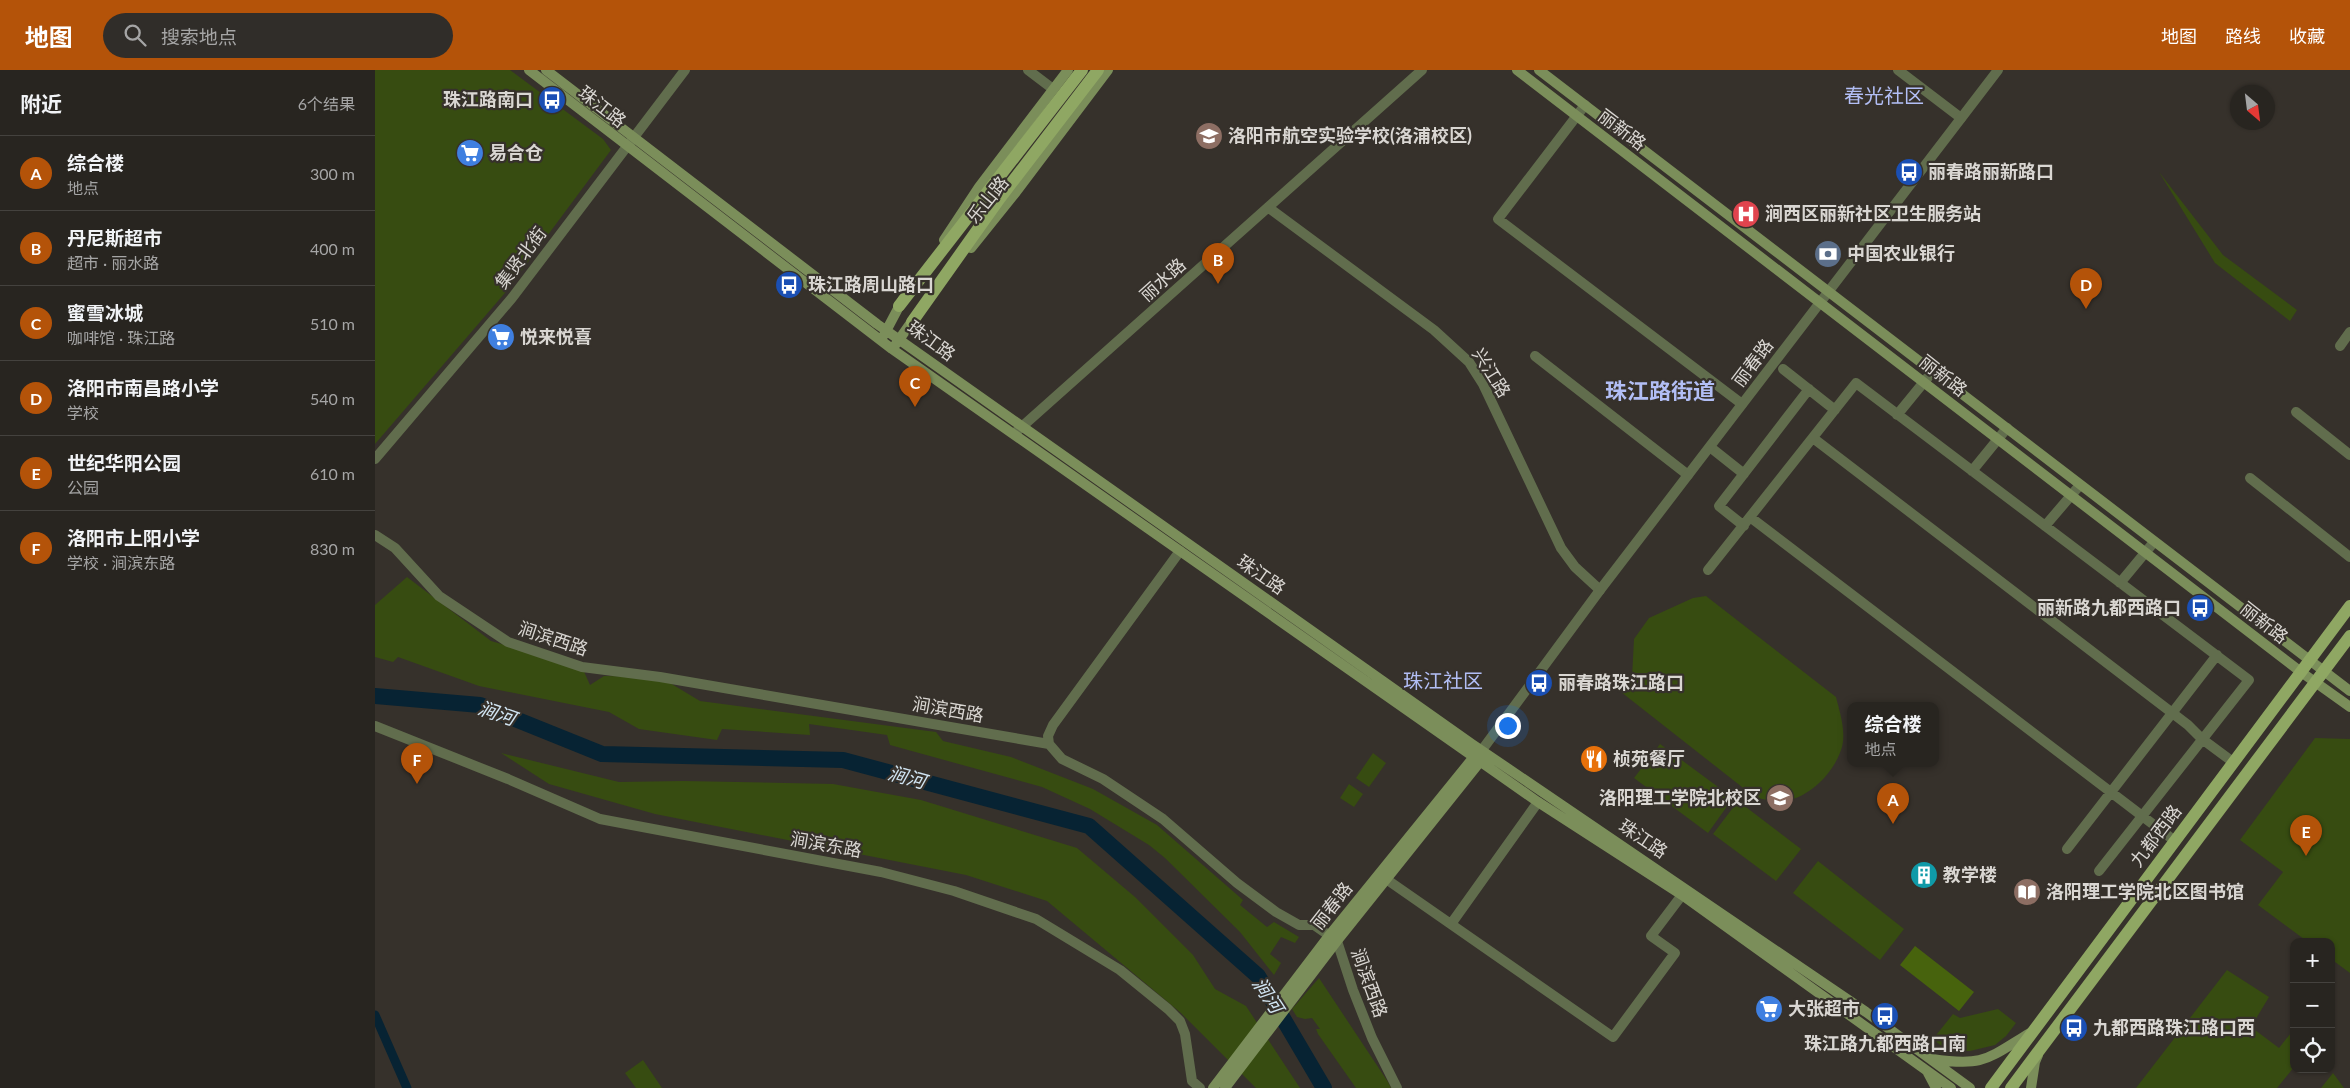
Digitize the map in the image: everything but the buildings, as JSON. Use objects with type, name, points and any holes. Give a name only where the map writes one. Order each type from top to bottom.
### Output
[{"type":"main road","name":"珠江路","points":[[529,70],[900,338],[1180,551],[1538,802],[1681,896],[1903,1051],[1951,1088]]},
{"type":"main road","name":"珠江路","points":[[546,70],[629,142],[892,349],[1019,430],[1482,750],[1866,1012],[1970,1088]]},
{"type":"main road","name":"乐山路","points":[[880,340],[899,306],[979,187],[1068,70]]},
{"type":"main road","points":[[911,322],[995,195],[1082,70]]},
{"type":"main road","points":[[899,306],[995,195],[1098,70]]},
{"type":"main road","name":"乐山路","points":[[892,349],[911,322],[1016,192],[1108,70]]},
{"type":"main road","name":"丽新路","points":[[1517,70],[2301,672],[2350,707]]},
{"type":"main road","name":"丽新路","points":[[1539,70],[2350,691]]},
{"type":"main road","name":"九都西路","points":[[1991,1088],[2350,606]]},
{"type":"main road","name":"九都西路","points":[[2011,1088],[2350,636]]},
{"type":"main road","name":"丽春路","points":[[1225,1088],[1333,939],[1386,879],[1482,750]]},
{"type":"main road","name":"丽春路","points":[[1213,1088],[1476,759]]},
{"type":"main road","points":[[1930,1058],[1967,1063],[1983,1061],[2033,1032]]},
{"type":"main road","points":[[2031,1088],[2035,1062],[2043,1046]]},
{"type":"main road","points":[[1926,1070],[1935,1088]]},
{"type":"street","name":"集贤北街","points":[[375,458],[512,298],[685,70]]},
{"type":"street","points":[[1028,70],[1053,90]]},
{"type":"street","name":"丽水路","points":[[1019,430],[1422,70]]},
{"type":"street","points":[[1899,70],[1961,118]]},
{"type":"street","name":"丽春路","points":[[1482,750],[1600,590],[1997,70]]},
{"type":"street","points":[[1585,106],[1498,219],[1742,404]]},
{"type":"street","name":"兴江路","points":[[1269,208],[1434,330],[1469,362],[1483,384],[1561,548],[1575,567],[1600,590]]},
{"type":"street","points":[[2340,346],[2350,332]]},
{"type":"street","points":[[1535,356],[1688,475]]},
{"type":"street","points":[[1783,369],[1835,410]]},
{"type":"street","points":[[1897,415],[1933,372]]},
{"type":"street","points":[[1708,570],[1856,383],[2217,655],[2249,680],[2099,871]]},
{"type":"street","points":[[1809,389],[1719,506],[1747,522],[2175,841]]},
{"type":"street","points":[[2295,412],[2350,455]]},
{"type":"street","points":[[1972,471],[2007,428]]},
{"type":"street","points":[[1813,438],[2189,725],[2202,739],[2233,762]]},
{"type":"street","points":[[1710,447],[1743,474]]},
{"type":"street","points":[[2250,478],[2350,557]]},
{"type":"street","points":[[2045,526],[2080,485]]},
{"type":"street","name":"涧滨西路","points":[[375,535],[395,548],[439,596],[508,642],[582,667],[660,677],[1049,744],[1062,759],[1103,779],[1163,819],[1237,882],[1289,921],[1299,925],[1314,925],[1333,939],[1367,1025],[1397,1088]]},
{"type":"street","points":[[2120,582],[2154,542]]},
{"type":"street","points":[[1049,744],[1048,736],[1053,725],[1180,551]]},
{"type":"street","points":[[2067,849],[2217,655]]},
{"type":"street","name":"涧滨东路","points":[[375,726],[508,779],[600,819],[881,872],[954,891],[1035,919],[1121,970],[1180,1021],[1185,1034],[1192,1081],[1200,1088]]},
{"type":"street","points":[[1451,924],[1538,802]]},
{"type":"street","points":[[1386,879],[1613,1037],[1675,953],[1651,936],[1681,896]]},
{"type":"green space","points":[[375,70],[510,70],[603,139],[611,150],[504,294],[375,444]]},
{"type":"green space","points":[[2159,172],[2223,255],[2297,310],[2290,321],[2215,263]]},
{"type":"green space","points":[[407,577],[491,641],[582,667],[590,685],[604,676],[660,677],[700,701],[936,732],[943,741],[1011,757],[1093,789],[1157,825],[1243,900],[1240,905],[1267,927],[1274,922],[1299,937],[1295,943],[1281,937],[1270,954],[1281,963],[1274,975],[1240,932],[1165,858],[1149,845],[1090,809],[1042,787],[890,745],[887,735],[809,724],[810,735],[722,729],[717,740],[639,729],[609,712],[479,686],[398,657],[393,662],[375,657],[375,605]]},
{"type":"green space","points":[[1706,596],[1836,697],[1843,730],[1841,750],[1826,776],[1801,796],[1780,801],[1756,798],[1621,692],[1632,678],[1634,639],[1649,618],[1693,598]]},
{"type":"green space","points":[[2315,738],[2350,739],[2350,973],[2335,962],[2335,938],[2303,938],[2258,905],[2283,872],[2240,840]]},
{"type":"green space","points":[[1660,744],[1733,798],[1708,833],[1634,778]]},
{"type":"green space","points":[[501,753],[619,782],[683,781],[833,784],[921,800],[1077,848],[1135,897],[1193,955],[1215,989],[1246,1006],[1300,1088],[1256,1088],[1181,1013],[1047,901],[966,875],[655,814],[549,784]]},
{"type":"green space","points":[[1373,753],[1386,763],[1369,787],[1356,778]]},
{"type":"green space","points":[[1349,784],[1363,794],[1354,807],[1340,798]]},
{"type":"green space","points":[[1738,801],[1801,849],[1776,881],[1713,834]]},
{"type":"green space","points":[[1818,861],[1904,929],[1880,960],[1793,893]]},
{"type":"green space","points":[[1915,946],[1974,992],[1959,1011],[1900,965]]},
{"type":"green space","points":[[2227,970],[2269,997],[2251,1027],[2279,1048],[2290,1034],[2290,1072],[2277,1088],[2136,1088]]},
{"type":"green space","points":[[1319,978],[1391,1088],[1356,1088],[1318,1034],[1316,1029],[1320,1029],[1312,1018],[1297,1017],[1292,1009]]},
{"type":"green space","points":[[1998,1009],[2016,1023],[2006,1036],[1995,1045],[1970,1051],[1957,1051],[1944,1048],[1933,1039],[1953,1014],[1960,1018]]},
{"type":"green space","points":[[643,1060],[662,1088],[636,1088],[625,1073]]},
{"type":"green space","points":[[2333,1073],[2344,1088],[2321,1088]]},
{"type":"waterway","name":"涧河","points":[[375,696],[480,705],[602,754],[843,760],[1089,826],[1258,976],[1324,1088]]},
{"type":"waterway","points":[[375,1015],[407,1088]]},
{"type":"place","name":"珠江路南口","points":[[552,100]]},
{"type":"place","name":"洛阳市航空实验学校(洛浦校区)","points":[[1209,136]]},
{"type":"place","name":"易合仓","points":[[470,153]]},
{"type":"place","name":"丽春路丽新路口","points":[[1909,172]]},
{"type":"place","name":"涧西区丽新社区卫生服务站","points":[[1746,214]]},
{"type":"place","name":"中国农业银行","points":[[1828,254]]},
{"type":"place","name":"丹尼斯超市","points":[[1218,284]]},
{"type":"place","name":"珠江路周山路口","points":[[789,285]]},
{"type":"place","name":"洛阳市南昌路小学","points":[[2086,309]]},
{"type":"place","name":"悦来悦喜","points":[[501,337]]},
{"type":"place","name":"蜜雪冰城","points":[[915,407]]},
{"type":"place","name":"丽新路九都西路口","points":[[2200,608]]},
{"type":"place","name":"丽春路珠江路口","points":[[1539,683]]},
{"type":"place","name":"桢苑餐厅","points":[[1594,759]]},
{"type":"place","name":"洛阳市上阳小学","points":[[417,784]]},
{"type":"place","name":"洛阳理工学院北校区","points":[[1780,798]]},
{"type":"place","name":"综合楼","points":[[1893,824]]},
{"type":"place","name":"世纪华阳公园","points":[[2306,856]]},
{"type":"place","name":"教学楼","points":[[1924,875]]},
{"type":"place","name":"洛阳理工学院北区图书馆","points":[[2027,892]]},
{"type":"place","name":"大张超市","points":[[1769,1009]]},
{"type":"place","name":"珠江路九都西路口南","points":[[1885,1016]]},
{"type":"place","name":"九都西路珠江路口西","points":[[2074,1028]]},
{"type":"district","name":"春光社区","points":[[1884,96]]},
{"type":"district","name":"珠江路街道","points":[[1660,391]]},
{"type":"district","name":"珠江社区","points":[[1443,681]]}]
